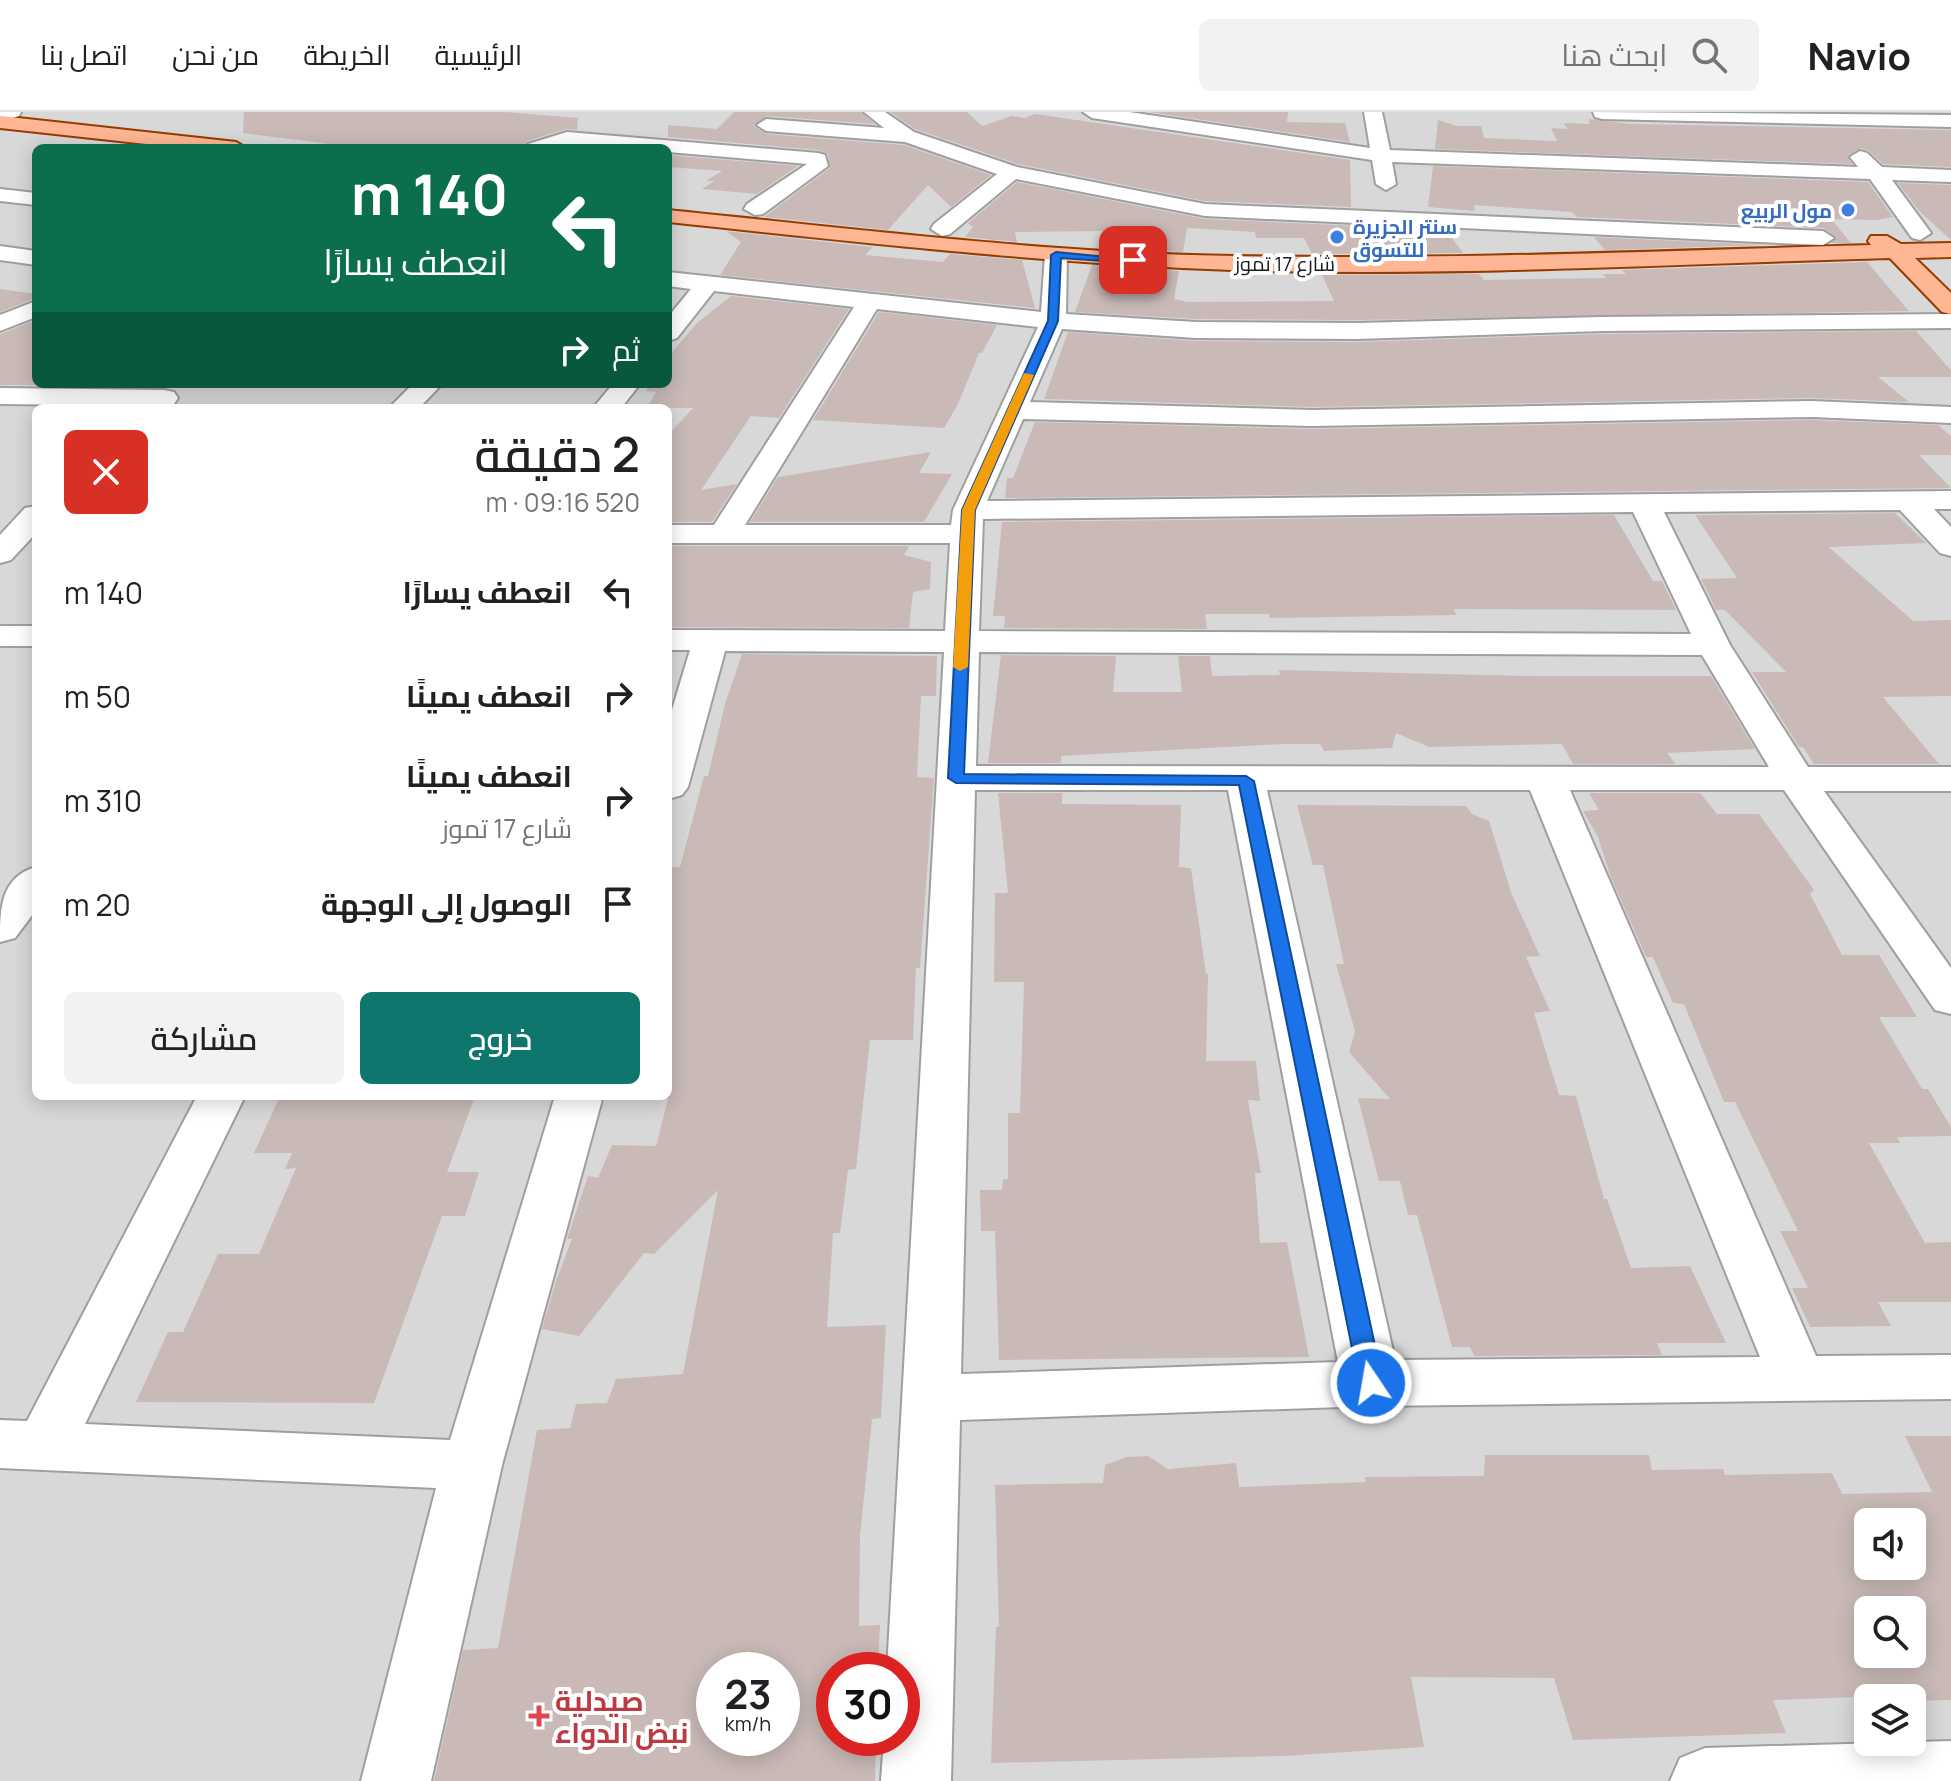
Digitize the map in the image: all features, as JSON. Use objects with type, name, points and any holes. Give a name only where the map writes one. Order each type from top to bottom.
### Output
[{"type":"main road","points":[[0,122],[200,144]]},
{"type":"main road","points":[[0,136],[67,144]]},
{"type":"main road","name":"شارع 17 تموز","points":[[672,199],[942,229],[1179,245],[1396,246],[1823,238],[1920,233],[1951,235]]},
{"type":"main road","name":"شارع 17 تموز","points":[[672,216],[890,241],[1056,255],[1233,263],[1444,263],[1951,250]]},
{"type":"main road","points":[[1870,236],[1894,250],[1951,307]]},
{"type":"street","points":[[0,116],[12,112]]},
{"type":"street","points":[[873,112],[907,136]]},
{"type":"street","points":[[1092,112],[1382,156],[1951,176]]},
{"type":"street","points":[[1373,112],[1396,246]]},
{"type":"street","points":[[1602,113],[1951,121]]},
{"type":"street","points":[[1818,117],[1876,173],[1920,233]]},
{"type":"street","points":[[742,123],[907,136],[1012,172],[1205,210],[1823,238]]},
{"type":"street","points":[[545,144],[578,139],[638,144]]},
{"type":"street","points":[[672,147],[818,159],[818,166],[755,209]]},
{"type":"street","points":[[942,229],[1012,172]]},
{"type":"street","points":[[0,195],[32,199]]},
{"type":"street","points":[[0,253],[32,257]]},
{"type":"street","points":[[916,1781],[967,522],[1012,410],[1053,321],[1056,255]]},
{"type":"street","points":[[672,280],[1053,321],[1196,330],[1357,331],[1602,324],[1951,321]]},
{"type":"street","points":[[672,328],[707,284]]},
{"type":"street","points":[[724,534],[870,301]]},
{"type":"street","points":[[0,325],[32,310]]},
{"type":"street","points":[[0,325],[32,329]]},
{"type":"street","points":[[407,404],[425,388]]},
{"type":"street","points":[[610,404],[624,388]]},
{"type":"street","points":[[0,396],[166,397]]},
{"type":"street","points":[[1012,410],[1312,418],[1796,409],[1951,415]]},
{"type":"street","points":[[1908,500],[1951,546]]},
{"type":"street","points":[[672,534],[967,522],[1644,503],[1951,500]]},
{"type":"street","points":[[1644,503],[1713,645],[1797,781],[1951,1000]]},
{"type":"street","points":[[0,636],[32,636]]},
{"type":"street","points":[[672,640],[1713,645]]},
{"type":"street","points":[[672,773],[711,640]]},
{"type":"street","points":[[956,778],[1246,781],[1951,779]]},
{"type":"street","points":[[1246,781],[1371,1383]]},
{"type":"street","points":[[1546,781],[1797,1377]]},
{"type":"street","points":[[0,929],[32,885]]},
{"type":"street","points":[[219,1100],[22,1445],[472,1465]]},
{"type":"street","points":[[396,1781],[472,1465],[578,1100]]},
{"type":"street","points":[[931,1398],[1371,1383],[1951,1377]]},
{"type":"street","points":[[1705,1781],[1951,1774]]},
{"type":"shaded area","points":[[0,112],[1951,112],[1951,1781],[0,1781]]},
{"type":"building","points":[[244,112],[504,112],[578,118],[577,130],[566,129],[525,144],[330,144],[243,133]]},
{"type":"building","points":[[734,112],[861,112],[875,124],[766,116],[754,126],[766,134],[904,145],[991,175],[951,207],[928,185],[888,230],[764,217],[830,168],[828,154],[818,150],[668,137],[668,125],[717,129]]},
{"type":"building","points":[[890,112],[967,112],[982,126],[1012,116],[1025,118],[1035,114],[1350,160],[1351,207],[1205,201],[1018,164],[915,129]]},
{"type":"building","points":[[1149,112],[1288,112],[1287,122],[1345,123],[1350,142]]},
{"type":"building","points":[[1588,119],[1631,124],[1951,130],[1951,167],[1883,164],[1861,148],[1847,156],[1852,164],[1435,149],[1438,120],[1457,126],[1481,126],[1484,138],[1557,141],[1551,128],[1567,129],[1564,123],[1590,124]]},
{"type":"building","points":[[672,155],[798,166],[757,194],[702,189],[714,181],[706,181],[722,171],[672,167]]},
{"type":"building","points":[[1433,166],[1868,182],[1893,217],[1876,220],[1831,219],[1851,243],[1831,243],[1837,237],[1823,228],[1577,217],[1572,212],[1474,205],[1475,211],[1428,207]]},
{"type":"building","points":[[1017,182],[1205,219],[1446,230],[1463,253],[1312,254],[1304,238],[1256,238],[1255,232],[1187,228],[1183,252],[1098,247],[1104,231],[1015,232],[1017,242],[965,237],[973,227],[968,223]]},
{"type":"building","points":[[1898,183],[1951,185],[1951,240],[1919,211]]},
{"type":"building","points":[[726,231],[873,247],[865,255],[943,262],[950,254],[1022,260],[1035,308],[720,275],[741,242]]},
{"type":"building","points":[[1594,237],[1764,245],[1605,250]]},
{"type":"building","points":[[1867,262],[1909,311],[1357,320],[1196,319],[1075,312],[1092,265],[1179,271],[1174,299],[1187,302],[1334,301],[1322,275],[1479,274],[1484,280],[1606,278],[1603,274],[1626,274],[1622,270]]},
{"type":"building","points":[[0,289],[32,293],[32,300],[0,312]]},
{"type":"building","points":[[731,296],[849,309],[779,418],[751,416],[701,490],[737,484],[712,522],[672,522],[672,431],[693,408],[649,404],[656,392],[646,391],[648,388],[672,388],[672,352],[697,323]]},
{"type":"building","points":[[879,312],[997,325],[982,353],[979,353],[958,404],[944,428],[813,420]]},
{"type":"building","points":[[32,322],[32,385],[0,385],[0,334]]},
{"type":"building","points":[[1916,331],[1951,370],[1951,377],[1878,377],[1909,402],[1812,398],[1312,407],[1044,399],[1068,332],[1196,341],[1357,342],[1602,334]]},
{"type":"building","points":[[1812,420],[1938,425],[1951,436],[1951,455],[1919,455],[1951,488],[1005,498],[1007,478],[1013,478],[1035,422],[1312,429]]},
{"type":"building","points":[[931,452],[919,473],[952,474],[924,522],[750,522],[778,477]]},
{"type":"building","points":[[1895,513],[1926,543],[1829,547],[1913,621],[1951,620],[1951,696],[1883,697],[1939,764],[1814,764],[1803,747],[1799,747],[1752,672],[1786,672],[1725,610],[1716,610],[1701,579],[1737,578],[1695,515]]},
{"type":"building","points":[[1614,515],[1653,581],[1662,581],[1676,610],[1454,609],[1456,615],[1270,618],[1269,614],[1205,614],[1207,629],[1004,628],[1005,616],[993,616],[1002,522]]},
{"type":"building","points":[[672,546],[909,546],[904,555],[931,562],[930,589],[913,592],[909,628],[672,627]]},
{"type":"building","points":[[742,654],[937,656],[936,696],[921,696],[917,777],[934,778],[920,968],[916,968],[913,1040],[870,1040],[856,1169],[848,1170],[840,1233],[833,1233],[827,1327],[886,1325],[881,1418],[872,1419],[860,1536],[859,1626],[880,1625],[879,1652],[816,1652],[816,1756],[876,1756],[875,1781],[434,1781],[463,1650],[498,1648],[537,1430],[570,1428],[576,1404],[607,1403],[616,1379],[683,1374],[718,1190],[654,1254],[644,1253],[579,1336],[542,1329],[572,1239],[567,1239],[588,1176],[598,1178],[612,1145],[656,1146],[668,1100],[672,1100],[672,867],[680,867],[704,776],[708,776],[725,704]]},
{"type":"building","points":[[1001,655],[1116,656],[1113,692],[1182,692],[1178,656],[1210,656],[1212,676],[1280,675],[1279,670],[1531,676],[1711,676],[1755,749],[1667,753],[1676,764],[1573,764],[1562,744],[1429,747],[1396,733],[1392,748],[1324,751],[1320,744],[1282,744],[1061,756],[1061,763],[988,763]]},
{"type":"building","points":[[998,793],[1062,793],[1062,804],[1181,805],[1179,867],[1191,868],[1208,974],[1206,1061],[1256,1061],[1260,1101],[1248,1100],[1261,1173],[1255,1173],[1260,1243],[1287,1242],[1309,1357],[999,1360],[995,1231],[981,1231],[980,1190],[1002,1190],[1003,1179],[1008,1179],[1008,1113],[1020,1113],[1024,982],[994,982],[995,893],[1008,893]]},
{"type":"building","points":[[1589,793],[1700,793],[1717,814],[1759,814],[1814,890],[1810,894],[1842,955],[1879,955],[1917,1017],[1879,1017],[1922,1089],[1928,1089],[1951,1127],[1951,1136],[1897,1137],[1900,1143],[1869,1143],[1925,1243],[1951,1242],[1951,1302],[1878,1302],[1891,1326],[1810,1327],[1792,1288],[1808,1288],[1780,1231],[1798,1231],[1735,1102],[1724,1102],[1684,1004],[1673,1003],[1653,957],[1646,957],[1610,875],[1598,837],[1583,811],[1599,810]]},
{"type":"building","points":[[1297,805],[1466,806],[1472,814],[1489,821],[1512,895],[1540,956],[1526,957],[1550,1011],[1534,1013],[1559,1095],[1576,1096],[1604,1199],[1607,1199],[1631,1268],[1690,1266],[1726,1343],[1657,1343],[1662,1355],[1474,1356],[1470,1347],[1452,1347],[1417,1215],[1408,1215],[1400,1181],[1379,1181],[1358,1098],[1390,1099],[1349,1052],[1355,1031],[1336,964],[1344,964],[1323,865],[1313,865]]},
{"type":"building","points":[[278,1100],[474,1100],[447,1172],[479,1172],[465,1216],[442,1216],[374,1403],[136,1402],[168,1332],[183,1332],[218,1254],[259,1254],[296,1168],[285,1169],[292,1153],[254,1153]]},
{"type":"building","points":[[1905,1436],[1951,1436],[1951,1700],[1926,1701],[1926,1684],[1854,1684],[1854,1697],[1773,1700],[1786,1733],[1573,1740],[1554,1678],[1411,1677],[1424,1747],[1284,1756],[991,1763],[996,1627],[999,1627],[995,1485],[1103,1483],[1105,1465],[1127,1457],[1148,1456],[1168,1469],[1236,1463],[1239,1487],[1366,1482],[1365,1477],[1484,1476],[1485,1455],[1649,1455],[1652,1470],[1723,1469],[1725,1475],[1832,1473],[1842,1494],[1932,1492]]},
{"type":"slow traffic","points":[[960,667],[968,510],[1028,375]]},
{"type":"place","name":"مول الربيع","points":[[1848,210]]},
{"type":"place","name":"سنتر الجزيرة للتسوق","points":[[1337,237]]},
{"type":"place","name":"صيدلية نبض الدواء","points":[[539,1716]]},
{"type":"route","points":[[1133,260],[1056,255],[1053,321],[968,510],[956,778],[1246,781],[1371,1383]]}]
